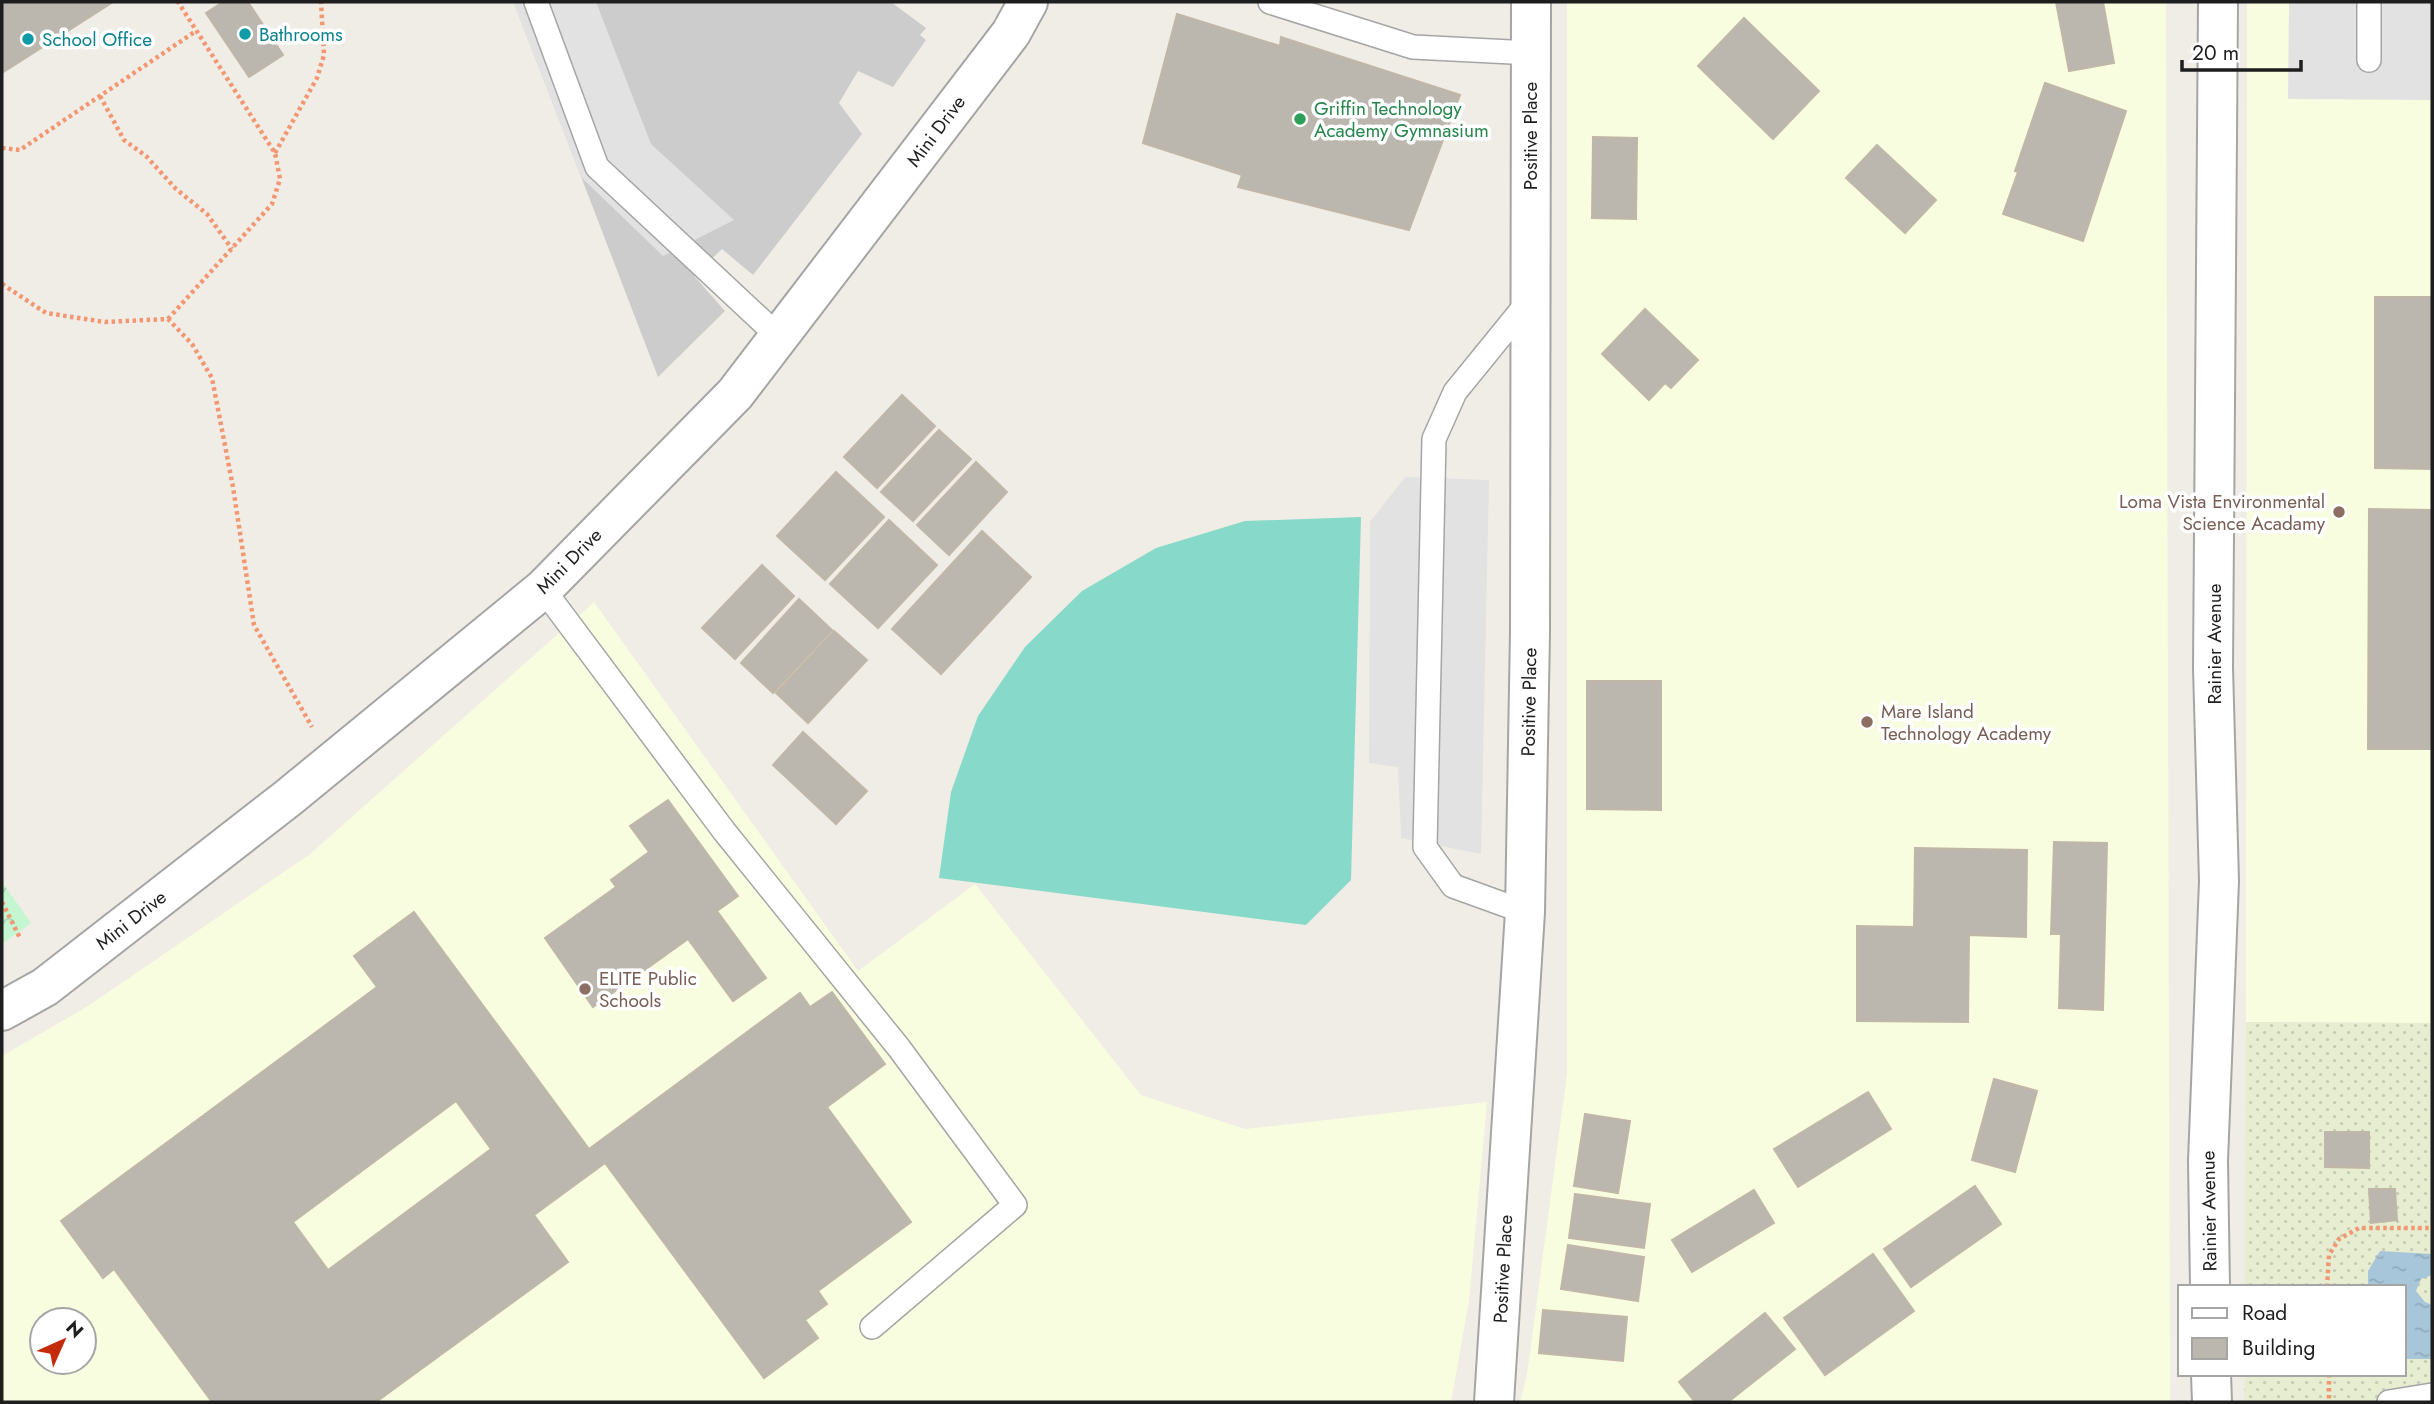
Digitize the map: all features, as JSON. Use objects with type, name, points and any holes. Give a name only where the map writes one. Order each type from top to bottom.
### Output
[{"type":"street","name":"Mini Drive","points":[[2,1011],[45,987],[288,798],[543,589],[735,394],[1011,33],[1028,2]]},
{"type":"street","name":"Positive Place","points":[[1494,1402],[1525,912],[1530,632],[1531,2]]},
{"type":"street","name":"Rainier Avenue","points":[[2210,1285],[2207,1161],[2218,881],[2213,668],[2218,2]]},
{"type":"street","points":[[2211,1376],[2212,1402]]},
{"type":"lane","points":[[536,2],[597,167],[778,337]]},
{"type":"lane","points":[[1270,2],[1413,47],[1530,53]]},
{"type":"lane","points":[[2369,2],[2370,60]]},
{"type":"lane","points":[[1525,912],[1453,886],[1425,847],[1434,439],[1455,393],[1529,301]]},
{"type":"lane","points":[[543,589],[724,831],[899,1048],[1015,1205],[872,1327]]},
{"type":"lane","points":[[2389,1402],[2432,1395]]},
{"type":"path","points":[[2,284],[46,313],[105,323],[168,319],[272,204],[280,179],[275,153],[178,2]]},
{"type":"path","points":[[275,153],[317,78],[324,55],[321,2]]},
{"type":"path","points":[[2,148],[20,150],[196,30]]},
{"type":"path","points":[[100,95],[124,140],[146,156],[176,189],[207,214],[232,249]]},
{"type":"path","points":[[168,319],[192,344],[212,378],[233,487],[254,625],[312,727]]},
{"type":"path","points":[[2,902],[20,938]]},
{"type":"path","points":[[2327,1285],[2329,1255],[2339,1239],[2349,1233],[2360,1228],[2432,1228]]},
{"type":"path","points":[[2329,1376],[2329,1402]]},
{"type":"shaded area","points":[[513,2],[596,2],[651,144],[734,220],[663,256],[581,177]]},
{"type":"shaded area","points":[[514,2],[891,2],[926,28],[920,35],[926,40],[893,87],[858,71],[839,103],[862,134],[753,275],[722,249],[694,276],[725,311],[658,377]]},
{"type":"shaded area","name":"Mare Island Technology Academy","points":[[1567,2],[2166,2],[2170,1402],[1520,1402],[1527,1375],[1567,1074]]},
{"type":"shaded area","name":"Loma Vista Environmental Science Acadamy","points":[[2247,2],[2432,2],[2432,1023],[2246,1022]]},
{"type":"shaded area","points":[[2289,2],[2432,2],[2432,100],[2288,99]]},
{"type":"shaded area","points":[[1405,477],[1489,480],[1481,854],[1401,838],[1398,767],[1369,763],[1370,522]]},
{"type":"shaded area","points":[[1361,517],[1351,880],[1306,925],[939,878],[951,792],[978,716],[1025,647],[1082,591],[1156,548],[1245,521]]},
{"type":"shaded area","name":"ELITE Public Schools","points":[[594,602],[858,971],[975,884],[1141,1095],[1245,1129],[1487,1102],[1469,1301],[1451,1402],[2,1402],[2,1056],[88,1006],[310,854]]},
{"type":"shaded area","points":[[2246,1022],[2432,1023],[2432,1402],[2244,1402],[2245,1376],[2406,1376],[2406,1285],[2245,1285]]},
{"type":"green space","points":[[2,882],[31,923],[2,944]]},
{"type":"water","points":[[2380,1251],[2432,1254],[2432,1275],[2421,1279],[2416,1291],[2425,1302],[2432,1305],[2432,1359],[2406,1359],[2406,1285],[2368,1285],[2368,1271]]},
{"type":"building","name":"School Office","points":[[6,2],[113,2],[2,73],[2,5]]},
{"type":"building","name":"Bathrooms","points":[[223,2],[248,2],[283,55],[249,77],[206,13]]},
{"type":"building","points":[[2056,2],[2103,2],[2114,63],[2069,71]]},
{"type":"building","name":"Griffin Technology Academy Gymnasium","points":[[1177,14],[1280,46],[1281,37],[1460,95],[1409,230],[1238,187],[1242,175],[1143,143]]},
{"type":"building","points":[[1744,18],[1819,91],[1773,139],[1698,66]]},
{"type":"building","points":[[2045,83],[2126,111],[2083,241],[2003,214]]},
{"type":"building","points":[[1593,137],[1637,138],[1636,219],[1592,218]]},
{"type":"building","points":[[1877,145],[1936,200],[1905,233],[1846,178]]},
{"type":"building","points":[[2375,297],[2432,297],[2432,469],[2375,468]]},
{"type":"building","points":[[1645,309],[1698,360],[1671,388],[1665,383],[1649,400],[1602,354]]},
{"type":"building","points":[[902,395],[935,426],[877,488],[844,457]]},
{"type":"building","points":[[939,430],[971,459],[913,521],[881,492]]},
{"type":"building","points":[[976,462],[1007,492],[949,555],[917,525]]},
{"type":"building","points":[[836,472],[884,517],[825,580],[777,536]]},
{"type":"building","points":[[2369,509],[2432,510],[2432,749],[2368,749]]},
{"type":"building","points":[[889,520],[937,565],[878,628],[830,584]]},
{"type":"building","points":[[982,531],[1031,577],[941,674],[892,629]]},
{"type":"building","points":[[762,565],[794,596],[735,659],[702,628]]},
{"type":"building","points":[[799,599],[832,630],[773,693],[741,663]]},
{"type":"building","points":[[834,631],[867,660],[808,723],[776,693]]},
{"type":"building","points":[[1587,681],[1661,681],[1661,810],[1587,809]]},
{"type":"building","points":[[803,732],[867,791],[836,824],[773,765]]},
{"type":"building","points":[[668,800],[738,896],[717,911],[766,978],[733,1001],[688,939],[593,1007],[545,938],[616,887],[611,880],[649,852],[630,826]]},
{"type":"building","points":[[2054,842],[2107,843],[2103,1010],[2059,1008],[2061,934],[2051,934]]},
{"type":"building","points":[[1915,848],[2027,850],[2026,937],[1969,935],[1968,1022],[1857,1021],[1857,926],[1914,927]]},
{"type":"building","points":[[414,912],[589,1149],[800,993],[810,1007],[832,992],[885,1064],[827,1107],[911,1222],[818,1291],[827,1304],[805,1320],[818,1338],[764,1378],[605,1163],[534,1215],[568,1262],[376,1402],[212,1402],[114,1269],[103,1278],[61,1221],[377,987],[354,956]],"holes":[[[456,1101],[491,1149],[328,1270],[293,1222]]]},
{"type":"building","points":[[1994,1079],[2037,1091],[2015,1172],[1972,1160]]},
{"type":"building","points":[[1868,1092],[1891,1129],[1798,1187],[1774,1149]]},
{"type":"building","points":[[1585,1114],[1630,1121],[1618,1193],[1574,1186]]},
{"type":"building","points":[[2325,1132],[2369,1132],[2369,1168],[2325,1167]]},
{"type":"building","points":[[1975,1186],[2001,1224],[1911,1287],[1884,1249]]},
{"type":"building","points":[[2369,1189],[2395,1189],[2397,1220],[2371,1223]]},
{"type":"building","points":[[1754,1190],[1774,1223],[1692,1272],[1672,1240]]},
{"type":"building","points":[[1575,1194],[1650,1204],[1644,1248],[1569,1238]]},
{"type":"building","points":[[1568,1245],[1644,1257],[1638,1301],[1561,1289]]},
{"type":"building","points":[[1873,1254],[1914,1311],[1825,1375],[1784,1318]]},
{"type":"building","points":[[1543,1310],[1627,1317],[1623,1361],[1539,1353]]},
{"type":"building","points":[[1765,1313],[1795,1349],[1728,1402],[1695,1402],[1679,1382]]},
{"type":"place","name":"Bathrooms","points":[[245,34]]},
{"type":"place","name":"School Office","points":[[28,39]]},
{"type":"place","name":"Griffin Technology Academy Gymnasium","points":[[1300,119]]},
{"type":"place","name":"Loma Vista Environmental Science Acadamy","points":[[2339,512]]},
{"type":"place","name":"Mare Island Technology Academy","points":[[1867,722]]},
{"type":"place","name":"ELITE Public Schools","points":[[585,989]]}]
